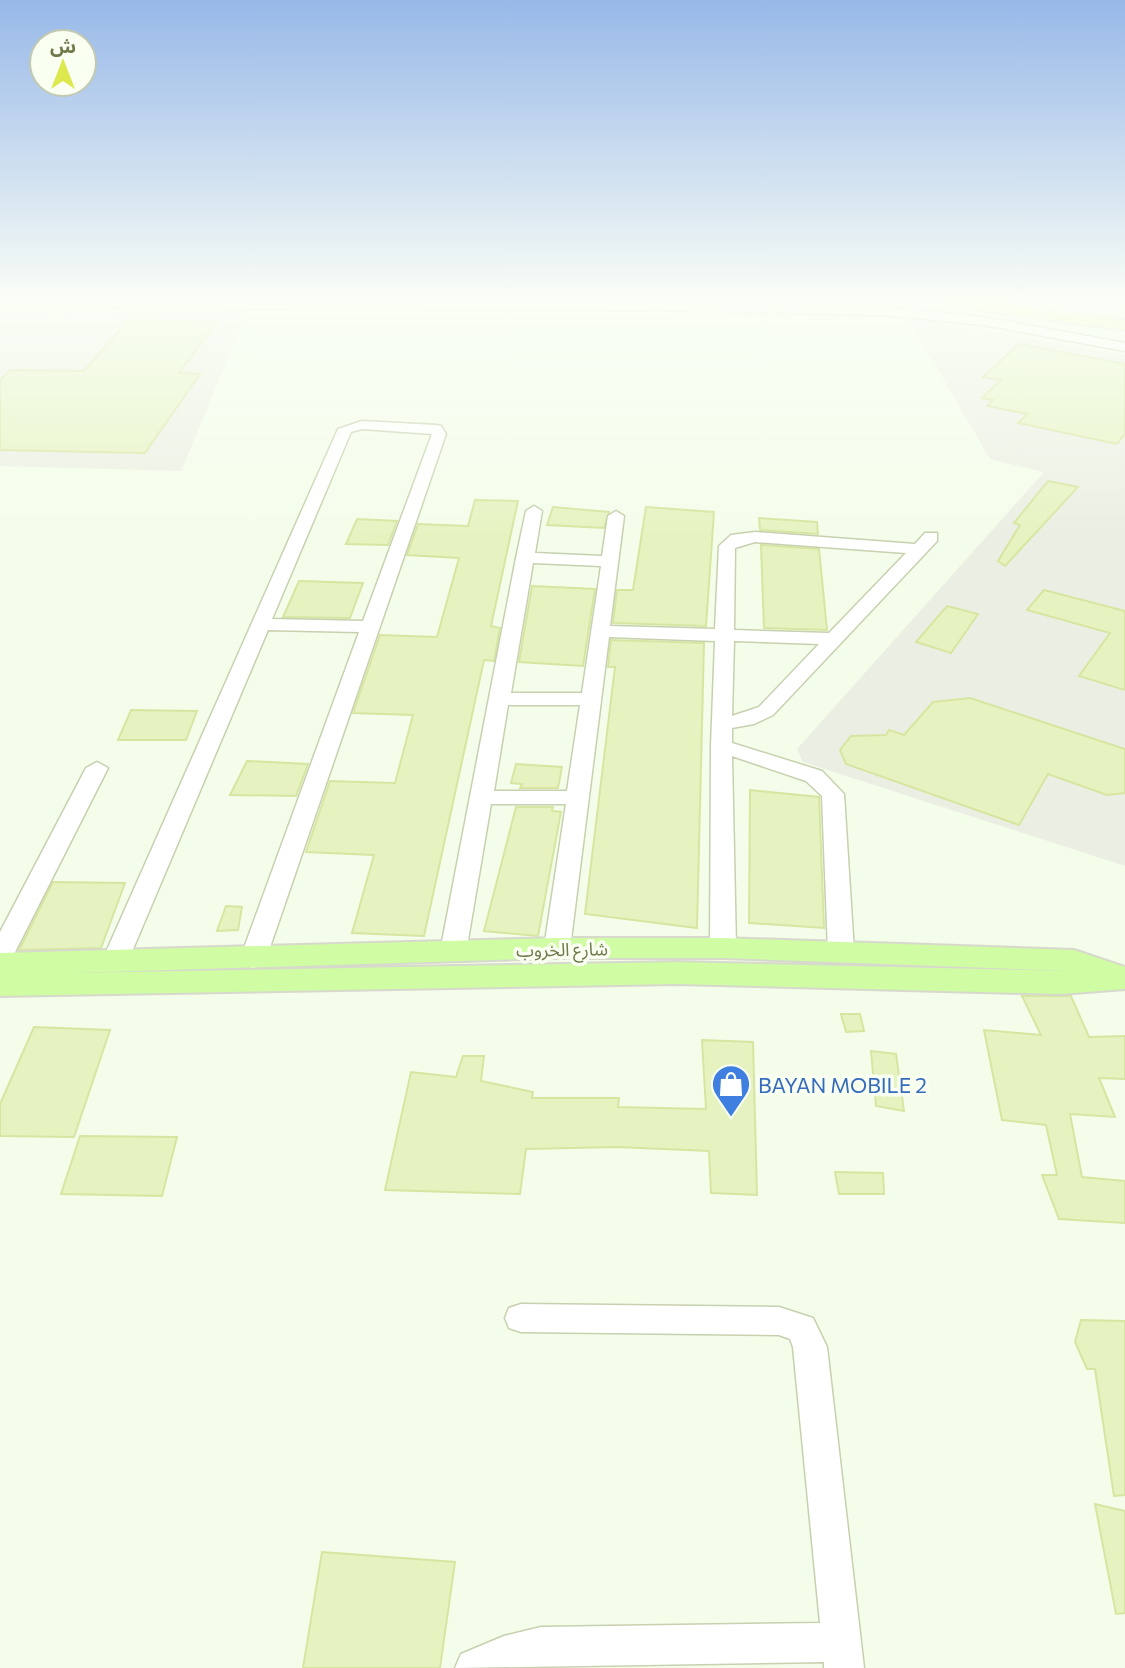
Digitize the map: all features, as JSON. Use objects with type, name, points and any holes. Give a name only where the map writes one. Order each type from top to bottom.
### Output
[{"type":"main road","name":"شارع الخروب","points":[[0,964],[253,959],[557,948],[677,960],[1061,983],[1123,978]]},
{"type":"main road","name":"شارع الخروب","points":[[0,985],[677,960],[723,948],[1058,960],[1091,966],[1123,978]]},
{"type":"street","points":[[115,961],[345,429],[362,425],[436,429],[439,435],[253,959]]},
{"type":"street","points":[[453,952],[534,510]]},
{"type":"street","points":[[557,948],[616,516]]},
{"type":"street","points":[[721,735],[766,711],[925,543],[755,537],[737,539],[727,546],[721,735],[723,948]]},
{"type":"street","points":[[525,558],[611,561]]},
{"type":"street","points":[[260,624],[371,627]]},
{"type":"street","points":[[600,631],[834,639]]},
{"type":"street","points":[[499,699],[593,699]]},
{"type":"street","points":[[721,735],[814,776],[832,794],[841,952]]},
{"type":"street","points":[[0,956],[97,768]]},
{"type":"street","points":[[480,797],[577,798]]},
{"type":"street","points":[[475,1668],[504,1656],[541,1647],[842,1655],[810,1347],[801,1328],[779,1321],[521,1318]]},
{"type":"shaded area","points":[[0,380],[219,380],[181,471],[0,466]]},
{"type":"shaded area","points":[[944,380],[1125,380],[1125,866],[803,762],[797,749],[1044,472],[990,459]]},
{"type":"building","points":[[0,380],[196,380],[145,453],[0,450]]},
{"type":"building","points":[[1001,380],[1125,380],[1125,434],[1117,444],[1018,423],[1027,414],[987,406],[993,400],[982,398]]},
{"type":"building","points":[[1048,481],[1078,487],[1005,566],[998,561],[1020,525],[1014,523]]},
{"type":"building","points":[[475,500],[518,501],[491,626],[500,628],[494,661],[484,660],[424,936],[352,933],[374,855],[306,852],[330,781],[395,783],[413,715],[353,713],[380,635],[437,637],[459,558],[407,555],[418,524],[468,526]]},
{"type":"building","points":[[553,507],[609,512],[604,528],[547,525]]},
{"type":"building","points":[[646,507],[714,512],[706,626],[613,623],[617,590],[633,590]]},
{"type":"building","points":[[759,518],[817,522],[818,534],[760,530]]},
{"type":"building","points":[[357,519],[397,521],[388,545],[346,544]]},
{"type":"building","points":[[761,545],[819,549],[827,630],[764,628]]},
{"type":"building","points":[[299,581],[363,583],[350,618],[283,617]]},
{"type":"building","points":[[532,586],[595,589],[583,666],[519,662]]},
{"type":"building","points":[[1044,590],[1125,611],[1125,690],[1079,676],[1110,633],[1027,610]]},
{"type":"building","points":[[947,606],[978,614],[951,653],[916,642]]},
{"type":"building","points":[[611,640],[704,643],[697,928],[585,914],[615,667],[608,667]]},
{"type":"building","points":[[970,698],[1125,749],[1125,793],[1107,795],[1048,774],[1019,825],[846,764],[840,750],[851,736],[886,735],[889,730],[904,735],[933,702]]},
{"type":"building","points":[[131,710],[197,711],[186,740],[118,740]]},
{"type":"building","points":[[247,761],[308,764],[296,796],[230,795]]},
{"type":"building","points":[[516,764],[562,767],[558,788],[520,788],[522,784],[511,783]]},
{"type":"building","points":[[750,790],[819,797],[824,928],[749,923]]},
{"type":"building","points":[[516,807],[553,807],[552,811],[561,812],[538,936],[484,931]]},
{"type":"building","points":[[53,882],[125,883],[101,948],[19,950]]},
{"type":"building","points":[[226,906],[242,907],[238,930],[217,931]]},
{"type":"building","points":[[1022,996],[1071,996],[1089,1037],[1125,1036],[1125,1079],[1099,1078],[1115,1117],[1070,1114],[1082,1177],[1125,1181],[1125,1223],[1059,1219],[1042,1175],[1057,1175],[1046,1125],[1002,1120],[984,1030],[1041,1035]]},
{"type":"building","points":[[841,1014],[860,1014],[864,1031],[846,1032]]},
{"type":"building","points":[[34,1027],[110,1030],[74,1137],[0,1136],[0,1104]]},
{"type":"building","points":[[702,1040],[753,1042],[757,1195],[711,1193],[709,1151],[617,1147],[526,1149],[520,1194],[385,1190],[411,1072],[456,1077],[463,1056],[484,1056],[481,1081],[533,1092],[532,1098],[619,1098],[618,1107],[706,1109]]},
{"type":"building","points":[[871,1051],[896,1054],[904,1111],[876,1106]]},
{"type":"building","points":[[80,1136],[177,1137],[162,1196],[61,1194]]},
{"type":"building","points":[[835,1172],[883,1173],[884,1194],[839,1194]]},
{"type":"building","points":[[1081,1320],[1125,1321],[1125,1495],[1114,1496],[1095,1369],[1087,1369],[1075,1342]]},
{"type":"building","points":[[1095,1504],[1125,1511],[1125,1613],[1116,1614]]},
{"type":"building","points":[[322,1552],[455,1562],[440,1668],[303,1668]]},
{"type":"place","name":"BAYAN MOBILE 2","points":[[731,1118]]}]
